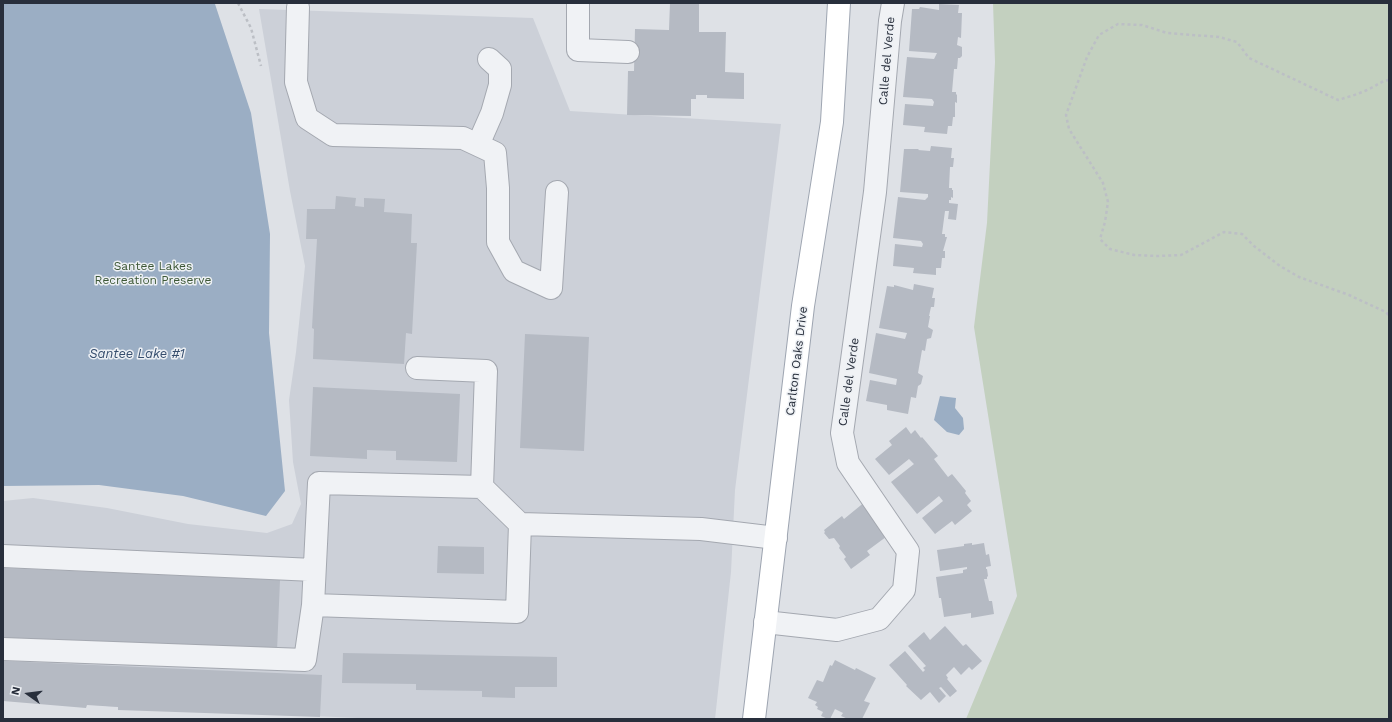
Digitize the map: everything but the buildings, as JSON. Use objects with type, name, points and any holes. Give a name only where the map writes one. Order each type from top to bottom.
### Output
[{"type":"main road","name":"Carlton Oaks Drive","points":[[754,719],[804,306],[832,122],[839,3]]},
{"type":"street","points":[[578,3],[578,50],[628,52]]},
{"type":"street","name":"Calle del Verde","points":[[765,622],[837,630],[879,619],[904,590],[908,551],[848,463],[842,433],[875,192],[890,21],[893,3]]},
{"type":"street","points":[[298,7],[305,50],[296,82],[307,118],[333,135],[463,138],[495,153],[498,188],[498,242],[514,272],[551,288],[557,192]]},
{"type":"street","points":[[478,145],[492,113],[500,85],[500,69],[489,59]]},
{"type":"street","points":[[417,368],[486,371],[482,487]]},
{"type":"street","points":[[3,649],[304,660],[313,605],[319,483],[482,487],[520,524],[701,529],[776,538]]},
{"type":"street","points":[[313,605],[517,612],[520,524]]},
{"type":"street","points":[[3,556],[314,570]]},
{"type":"path","points":[[238,3],[251,28],[260,66]]},
{"type":"path","points":[[1389,80],[1383,81],[1352,96],[1338,100],[1249,58],[1237,42],[1219,37],[1167,33],[1142,25],[1118,24],[1098,35],[1087,57],[1066,114],[1069,129],[1103,183],[1108,202],[1105,222],[1100,239],[1110,249],[1134,255],[1180,255],[1224,232],[1242,234],[1254,246],[1280,266],[1299,277],[1349,295],[1386,312],[1389,316]]},
{"type":"shaded area","points":[[259,9],[533,18],[570,111],[781,124],[735,490],[731,572],[715,719],[381,719],[131,708],[3,698],[3,501],[33,498],[107,508],[188,524],[267,533],[292,524],[301,504],[293,462],[289,400],[296,352],[305,266],[290,191]]},
{"type":"green space","points":[[993,3],[1389,3],[1389,719],[966,719],[1017,596],[974,327],[987,223],[995,62]]},
{"type":"water","name":"Santee Lake #1","points":[[3,3],[215,4],[251,113],[270,234],[269,333],[285,491],[266,516],[183,496],[99,485],[3,486]]},
{"type":"water","points":[[940,396],[956,398],[955,408],[963,418],[964,429],[959,435],[947,432],[934,420]]},
{"type":"park label","name":"Santee Lakes Recreation Preserve","points":[[153,273]]}]
